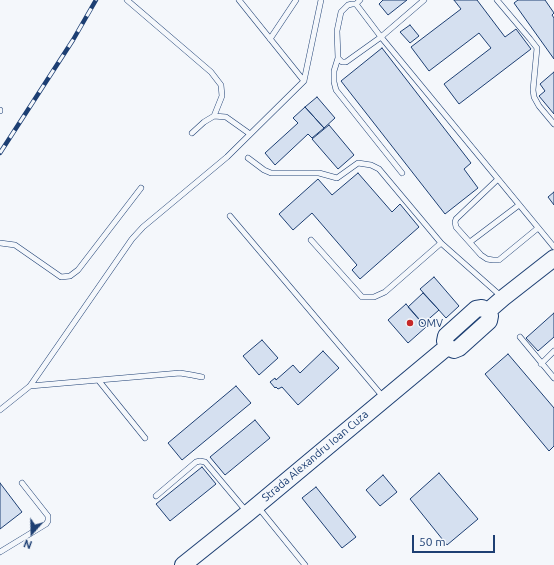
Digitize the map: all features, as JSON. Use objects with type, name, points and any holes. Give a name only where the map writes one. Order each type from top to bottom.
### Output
[{"type":"main road","points":[[503,298],[554,258]]},
{"type":"main road","name":"Strada Alexandru Ioan Cuza","points":[[184,565],[447,347],[454,350],[459,348],[489,321],[490,316],[488,311],[503,298]]},
{"type":"lane","points":[[127,0],[211,72],[222,84],[222,96],[214,116]]},
{"type":"lane","points":[[239,0],[304,81]]},
{"type":"lane","points":[[270,39],[296,0]]},
{"type":"lane","points":[[0,410],[30,386],[132,239],[143,227],[228,157],[304,81],[321,0]]},
{"type":"lane","points":[[360,0],[356,4],[348,5],[341,12],[337,31],[338,58],[334,71],[334,82],[336,90],[402,173]]},
{"type":"lane","points":[[338,58],[342,62],[346,62],[381,37],[424,0]]},
{"type":"lane","points":[[497,0],[537,48],[533,90],[534,97],[539,106],[554,124]]},
{"type":"lane","points":[[356,4],[381,37],[554,247]]},
{"type":"lane","points":[[192,133],[204,122],[214,116],[226,117],[250,134]]},
{"type":"lane","points":[[248,158],[264,170],[271,173],[319,173],[337,178],[358,163],[371,165],[379,169],[441,243],[503,298]]},
{"type":"lane","points":[[498,179],[456,219],[456,227],[481,255],[487,259],[493,260],[499,260],[538,228]]},
{"type":"lane","points":[[0,242],[15,245],[61,277],[70,276],[78,270],[141,188]]},
{"type":"lane","points":[[470,242],[519,205]]},
{"type":"lane","points":[[230,216],[384,398]]},
{"type":"lane","points":[[311,240],[362,297],[374,297],[385,292],[441,243]]},
{"type":"lane","points":[[520,337],[554,378]]},
{"type":"lane","points":[[541,364],[554,351]]},
{"type":"lane","points":[[30,386],[180,373],[202,378]]},
{"type":"lane","points":[[99,381],[145,438]]},
{"type":"lane","points":[[156,496],[196,462],[205,462],[305,565]]},
{"type":"lane","points":[[0,552],[46,524],[48,521],[48,516],[22,484]]},
{"type":"building","points":[[383,0],[407,0],[388,15],[379,4]]},
{"type":"building","points":[[454,0],[477,0],[505,37],[516,29],[531,49],[459,104],[444,84],[491,48],[479,33],[429,71],[411,47],[461,9]]},
{"type":"building","points":[[518,0],[545,0],[554,13],[552,15],[554,18],[554,59],[514,3]]},
{"type":"building","points":[[410,25],[419,36],[410,43],[400,32]]},
{"type":"building","points":[[382,48],[471,163],[464,169],[478,188],[445,214],[341,81]]},
{"type":"building","points":[[554,72],[554,114],[539,96],[545,91],[540,84]]},
{"type":"building","points":[[317,97],[335,118],[324,128],[305,107]]},
{"type":"building","points":[[305,107],[324,128],[312,138],[308,134],[275,165],[265,153],[298,123],[293,118]]},
{"type":"building","points":[[329,125],[354,155],[338,169],[312,139]]},
{"type":"building","points":[[358,173],[392,212],[400,204],[419,227],[360,279],[352,270],[357,265],[312,213],[293,230],[279,214],[318,179],[332,195]]},
{"type":"building","points":[[554,192],[554,205],[548,197]]},
{"type":"building","points":[[434,277],[459,306],[446,318],[420,289]]},
{"type":"building","points":[[423,293],[439,310],[423,324],[408,307]]},
{"type":"building","points":[[406,304],[426,327],[408,343],[388,320]]},
{"type":"building","points":[[554,313],[554,337],[538,351],[526,338]]},
{"type":"building","points":[[262,340],[278,358],[259,375],[243,356]]},
{"type":"building","points":[[323,351],[339,368],[298,405],[282,387],[278,389],[276,387],[275,388],[270,382],[275,378],[276,380],[293,365],[300,373]]},
{"type":"building","points":[[508,354],[554,408],[554,446],[549,451],[485,374]]},
{"type":"building","points":[[236,386],[251,403],[182,460],[168,443]]},
{"type":"building","points":[[255,420],[270,438],[225,475],[210,457]]},
{"type":"building","points":[[202,467],[216,484],[170,521],[156,504]]},
{"type":"building","points":[[439,473],[478,519],[447,545],[410,499]]},
{"type":"building","points":[[383,475],[397,492],[380,506],[366,490]]},
{"type":"building","points":[[0,483],[22,512],[0,529]]},
{"type":"building","points":[[316,487],[356,537],[342,548],[302,498]]},
{"type":"railway","points":[[0,153],[73,40],[96,0]]},
{"type":"place","name":"OMV","points":[[410,323]]}]
